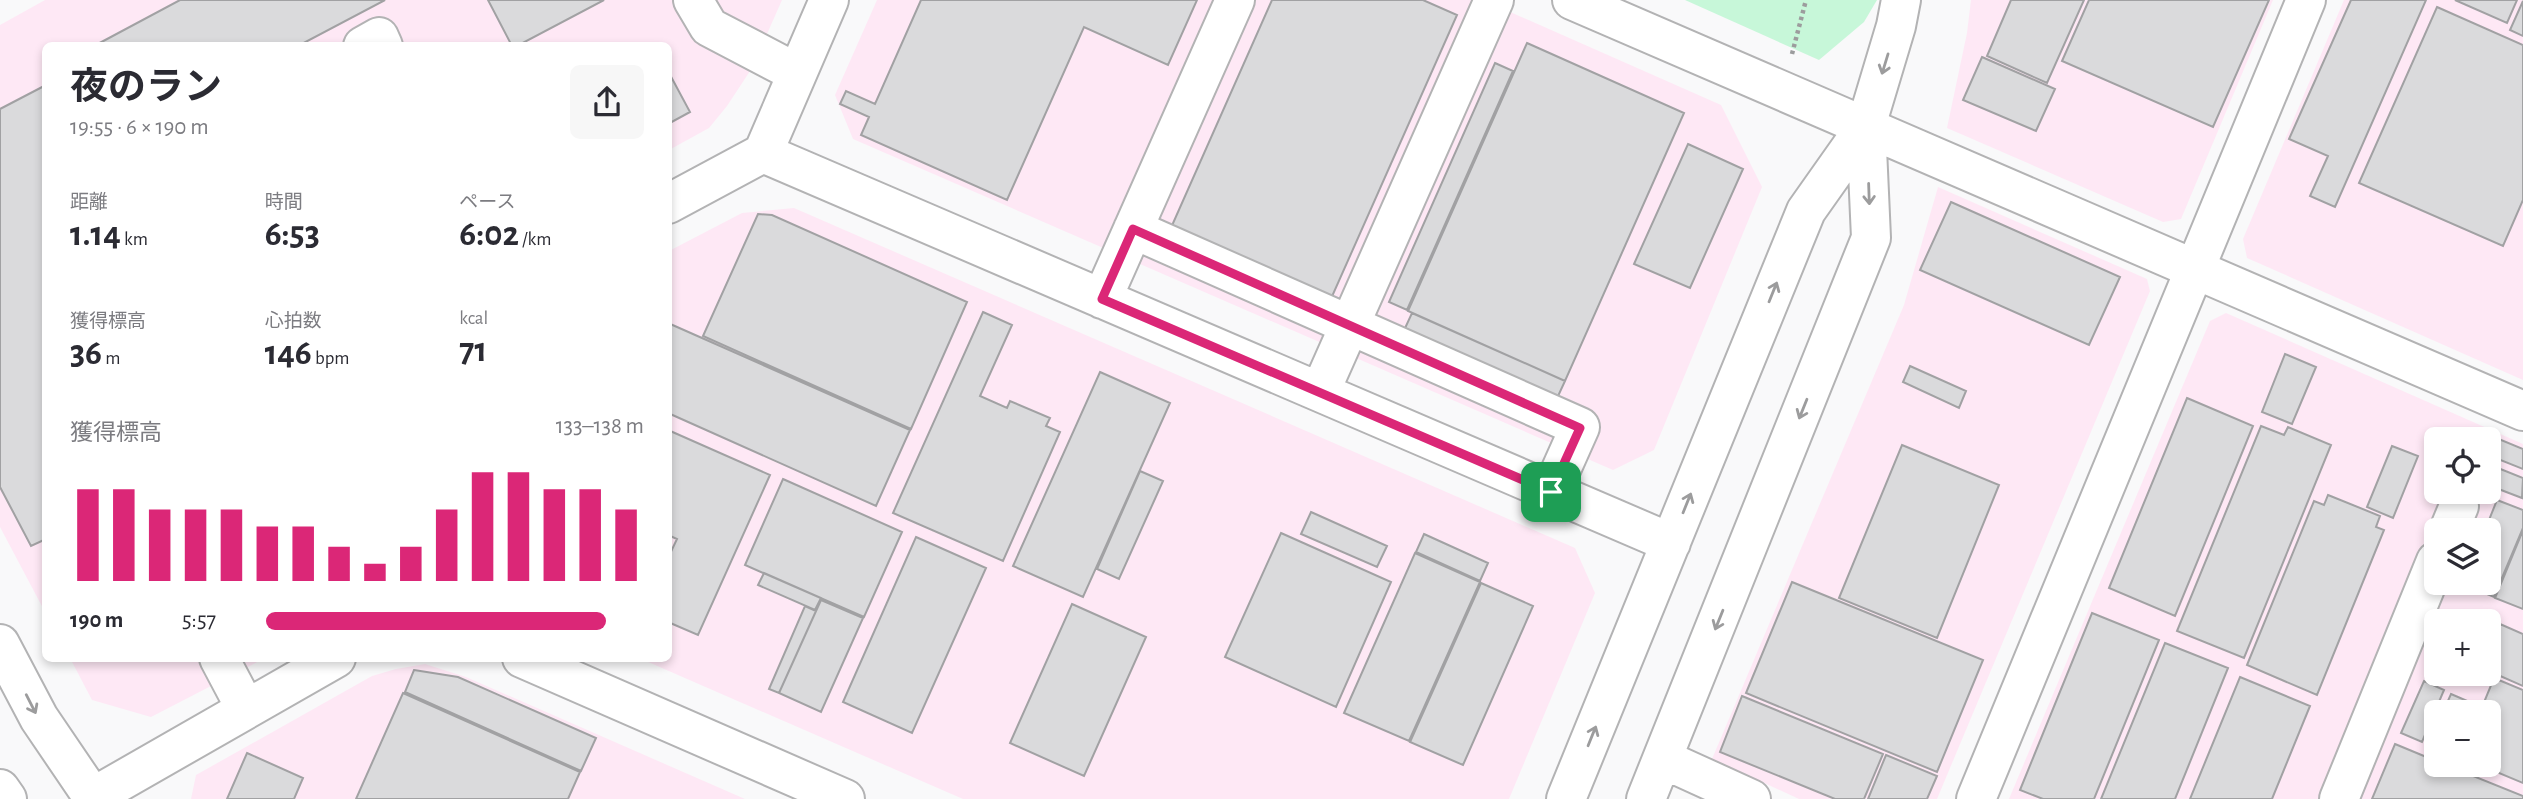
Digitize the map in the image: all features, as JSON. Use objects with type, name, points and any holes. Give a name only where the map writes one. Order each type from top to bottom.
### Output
[{"type":"street","points":[[693,0],[709,27],[797,74]]},
{"type":"street","points":[[672,202],[762,153],[830,0]]},
{"type":"street","points":[[1102,299],[1235,0]]},
{"type":"street","points":[[1320,393],[1494,0]]},
{"type":"street","points":[[1572,0],[2523,411]]},
{"type":"street","points":[[1566,799],[1806,211],[1866,126],[1896,26],[1901,0]]},
{"type":"street","points":[[1976,799],[2306,0]]},
{"type":"street","points":[[1646,799],[1871,238],[1866,126]]},
{"type":"street","points":[[762,153],[1671,543]]},
{"type":"street","points":[[1133,229],[1580,428],[1551,492]]},
{"type":"street","points":[[2339,799],[2424,590]]},
{"type":"street","points":[[0,644],[39,718],[94,798],[328,662]]},
{"type":"street","points":[[221,662],[246,709]]},
{"type":"street","points":[[531,662],[845,799]]},
{"type":"street","points":[[1663,760],[1751,799]]},
{"type":"street","points":[[0,789],[7,799]]},
{"type":"path","points":[[1792,54],[1806,0]]},
{"type":"shaded area","points":[[45,0],[782,0],[752,68],[727,106],[709,128],[672,148],[672,42],[42,42],[42,606],[0,527],[0,25]]},
{"type":"shaded area","points":[[877,0],[1483,0],[1721,105],[1762,187],[1654,450],[1613,470],[853,139],[835,95]]},
{"type":"shaded area","points":[[1971,0],[2273,0],[2181,219],[2163,222],[1947,128],[1967,33]]},
{"type":"shaded area","points":[[2344,0],[2523,0],[2523,380],[2247,258],[2243,239]]},
{"type":"shaded area","points":[[1938,187],[2147,279],[2150,291],[1937,799],[1799,799],[1712,759],[1904,305]]},
{"type":"shaded area","points":[[794,208],[1575,548],[1595,593],[1509,799],[963,799],[648,662],[672,662],[672,249],[742,213]]},
{"type":"shaded area","points":[[2226,313],[2484,427],[2424,427],[2424,504],[2501,504],[2501,434],[2523,444],[2523,799],[2009,799],[2210,321]]},
{"type":"shaded area","points":[[72,662],[257,662],[151,717],[92,700]]},
{"type":"shaded area","points":[[425,664],[466,677],[745,799],[191,799],[196,775],[372,676]]},
{"type":"green space","points":[[1685,0],[1877,0],[1864,22],[1819,60]]},
{"type":"building","points":[[180,0],[385,0],[306,42],[101,42]]},
{"type":"building","points":[[488,0],[604,0],[525,42],[510,42]]},
{"type":"building","points":[[921,0],[1197,0],[1168,65],[1084,27],[1007,200],[861,135],[869,117],[840,104],[846,91],[875,104]]},
{"type":"building","points":[[1272,0],[1423,0],[1457,15],[1330,301],[1170,230]]},
{"type":"building","points":[[2011,0],[2084,0],[2047,83],[1987,56]]},
{"type":"building","points":[[2089,0],[2269,0],[2213,127],[2062,61]]},
{"type":"building","points":[[2351,0],[2426,0],[2335,207],[2310,196],[2328,156],[2289,139]]},
{"type":"building","points":[[2455,0],[2517,0],[2507,23]]},
{"type":"building","points":[[2523,1],[2523,36],[2510,30]]},
{"type":"building","points":[[2437,7],[2523,45],[2523,200],[2503,246],[2359,183]]},
{"type":"building","points":[[1527,43],[1684,113],[1565,381],[1408,311]]},
{"type":"building","points":[[1982,57],[2055,89],[2036,131],[1963,100]]},
{"type":"building","points":[[1495,63],[1513,71],[1407,310],[1389,302]]},
{"type":"building","points":[[672,78],[690,112],[672,122]]},
{"type":"building","points":[[42,87],[42,541],[31,546],[0,487],[0,109]]},
{"type":"building","points":[[1688,144],[1743,169],[1690,288],[1634,264]]},
{"type":"building","points":[[1951,202],[2120,277],[2089,345],[1920,270]]},
{"type":"building","points":[[758,214],[772,215],[967,302],[911,429],[703,336]]},
{"type":"building","points":[[983,312],[1012,325],[980,396],[1007,408],[1010,401],[1050,418],[1046,426],[1060,432],[1003,561],[893,513]]},
{"type":"building","points":[[1412,313],[1565,381],[1553,407],[1400,339]]},
{"type":"building","points":[[672,325],[910,430],[876,506],[672,415]]},
{"type":"building","points":[[2285,354],[2316,367],[2292,424],[2262,412]]},
{"type":"building","points":[[1910,366],[1966,391],[1959,408],[1903,382]]},
{"type":"building","points":[[1100,372],[1170,403],[1083,597],[1013,566]]},
{"type":"building","points":[[2187,398],[2253,426],[2175,616],[2109,588]]},
{"type":"building","points":[[2261,426],[2284,435],[2288,427],[2331,445],[2244,658],[2177,631]]},
{"type":"building","points":[[672,432],[770,475],[698,635],[672,624],[672,550],[677,539],[672,537]]},
{"type":"building","points":[[2501,440],[2523,449],[2523,469],[2501,460]]},
{"type":"building","points":[[1902,445],[1999,485],[1937,638],[1839,598]]},
{"type":"building","points":[[2392,446],[2418,456],[2393,518],[2367,507]]},
{"type":"building","points":[[2501,469],[2523,478],[2522,498],[2501,490]]},
{"type":"building","points":[[1140,471],[1163,481],[1119,579],[1097,569]]},
{"type":"building","points":[[783,479],[902,532],[864,617],[745,565]]},
{"type":"building","points":[[2328,495],[2380,516],[2376,527],[2384,530],[2317,695],[2247,665],[2314,501],[2324,505]]},
{"type":"building","points":[[2501,502],[2523,510],[2523,528],[2501,580],[2501,518],[2490,518],[2495,504],[2501,504]]},
{"type":"building","points":[[1311,512],[1387,546],[1377,567],[1301,534]]},
{"type":"building","points":[[2523,530],[2523,609],[2495,598],[2496,595],[2501,595],[2501,583]]},
{"type":"building","points":[[1281,533],[1391,582],[1336,707],[1225,657]]},
{"type":"building","points":[[1424,534],[1488,563],[1480,581],[1416,552]]},
{"type":"building","points":[[916,537],[986,568],[912,733],[843,702]]},
{"type":"building","points":[[1415,553],[1480,582],[1409,741],[1344,713]]},
{"type":"building","points":[[764,573],[821,598],[815,610],[758,585]]},
{"type":"building","points":[[1792,582],[1983,660],[1937,772],[1746,693]]},
{"type":"building","points":[[1481,583],[1533,606],[1463,765],[1410,742]]},
{"type":"building","points":[[821,600],[863,618],[821,712],[779,693]]},
{"type":"building","points":[[1072,604],[1146,637],[1084,776],[1010,743]]},
{"type":"building","points":[[805,606],[816,611],[779,693],[769,689]]},
{"type":"building","points":[[2092,613],[2159,640],[2094,799],[2043,799],[2020,790]]},
{"type":"building","points":[[2501,624],[2523,634],[2523,686],[2501,676]]},
{"type":"building","points":[[2165,643],[2228,668],[2175,799],[2101,799]]},
{"type":"building","points":[[414,670],[458,677],[596,738],[581,771],[405,692]]},
{"type":"building","points":[[2240,677],[2310,706],[2272,799],[2190,799]]},
{"type":"building","points":[[2424,681],[2424,686],[2435,686],[2444,690],[2440,700],[2424,700],[2422,742],[2401,733]]},
{"type":"building","points":[[2501,681],[2523,690],[2523,783],[2501,774],[2501,700],[2485,700],[2491,686],[2501,686]]},
{"type":"building","points":[[403,693],[580,772],[568,799],[356,799]]},
{"type":"building","points":[[2451,694],[2465,700],[2448,700]]},
{"type":"building","points":[[1742,696],[1883,754],[1864,799],[1835,799],[1720,752]]},
{"type":"building","points":[[2395,744],[2424,756],[2424,777],[2476,777],[2523,796],[2523,799],[2372,799]]},
{"type":"building","points":[[247,753],[303,778],[294,799],[227,799]]},
{"type":"building","points":[[1886,755],[1937,776],[1927,799],[1868,799]]},
{"type":"route","points":[[1133,229],[1580,428],[1551,492],[1102,299],[1133,229]]}]
